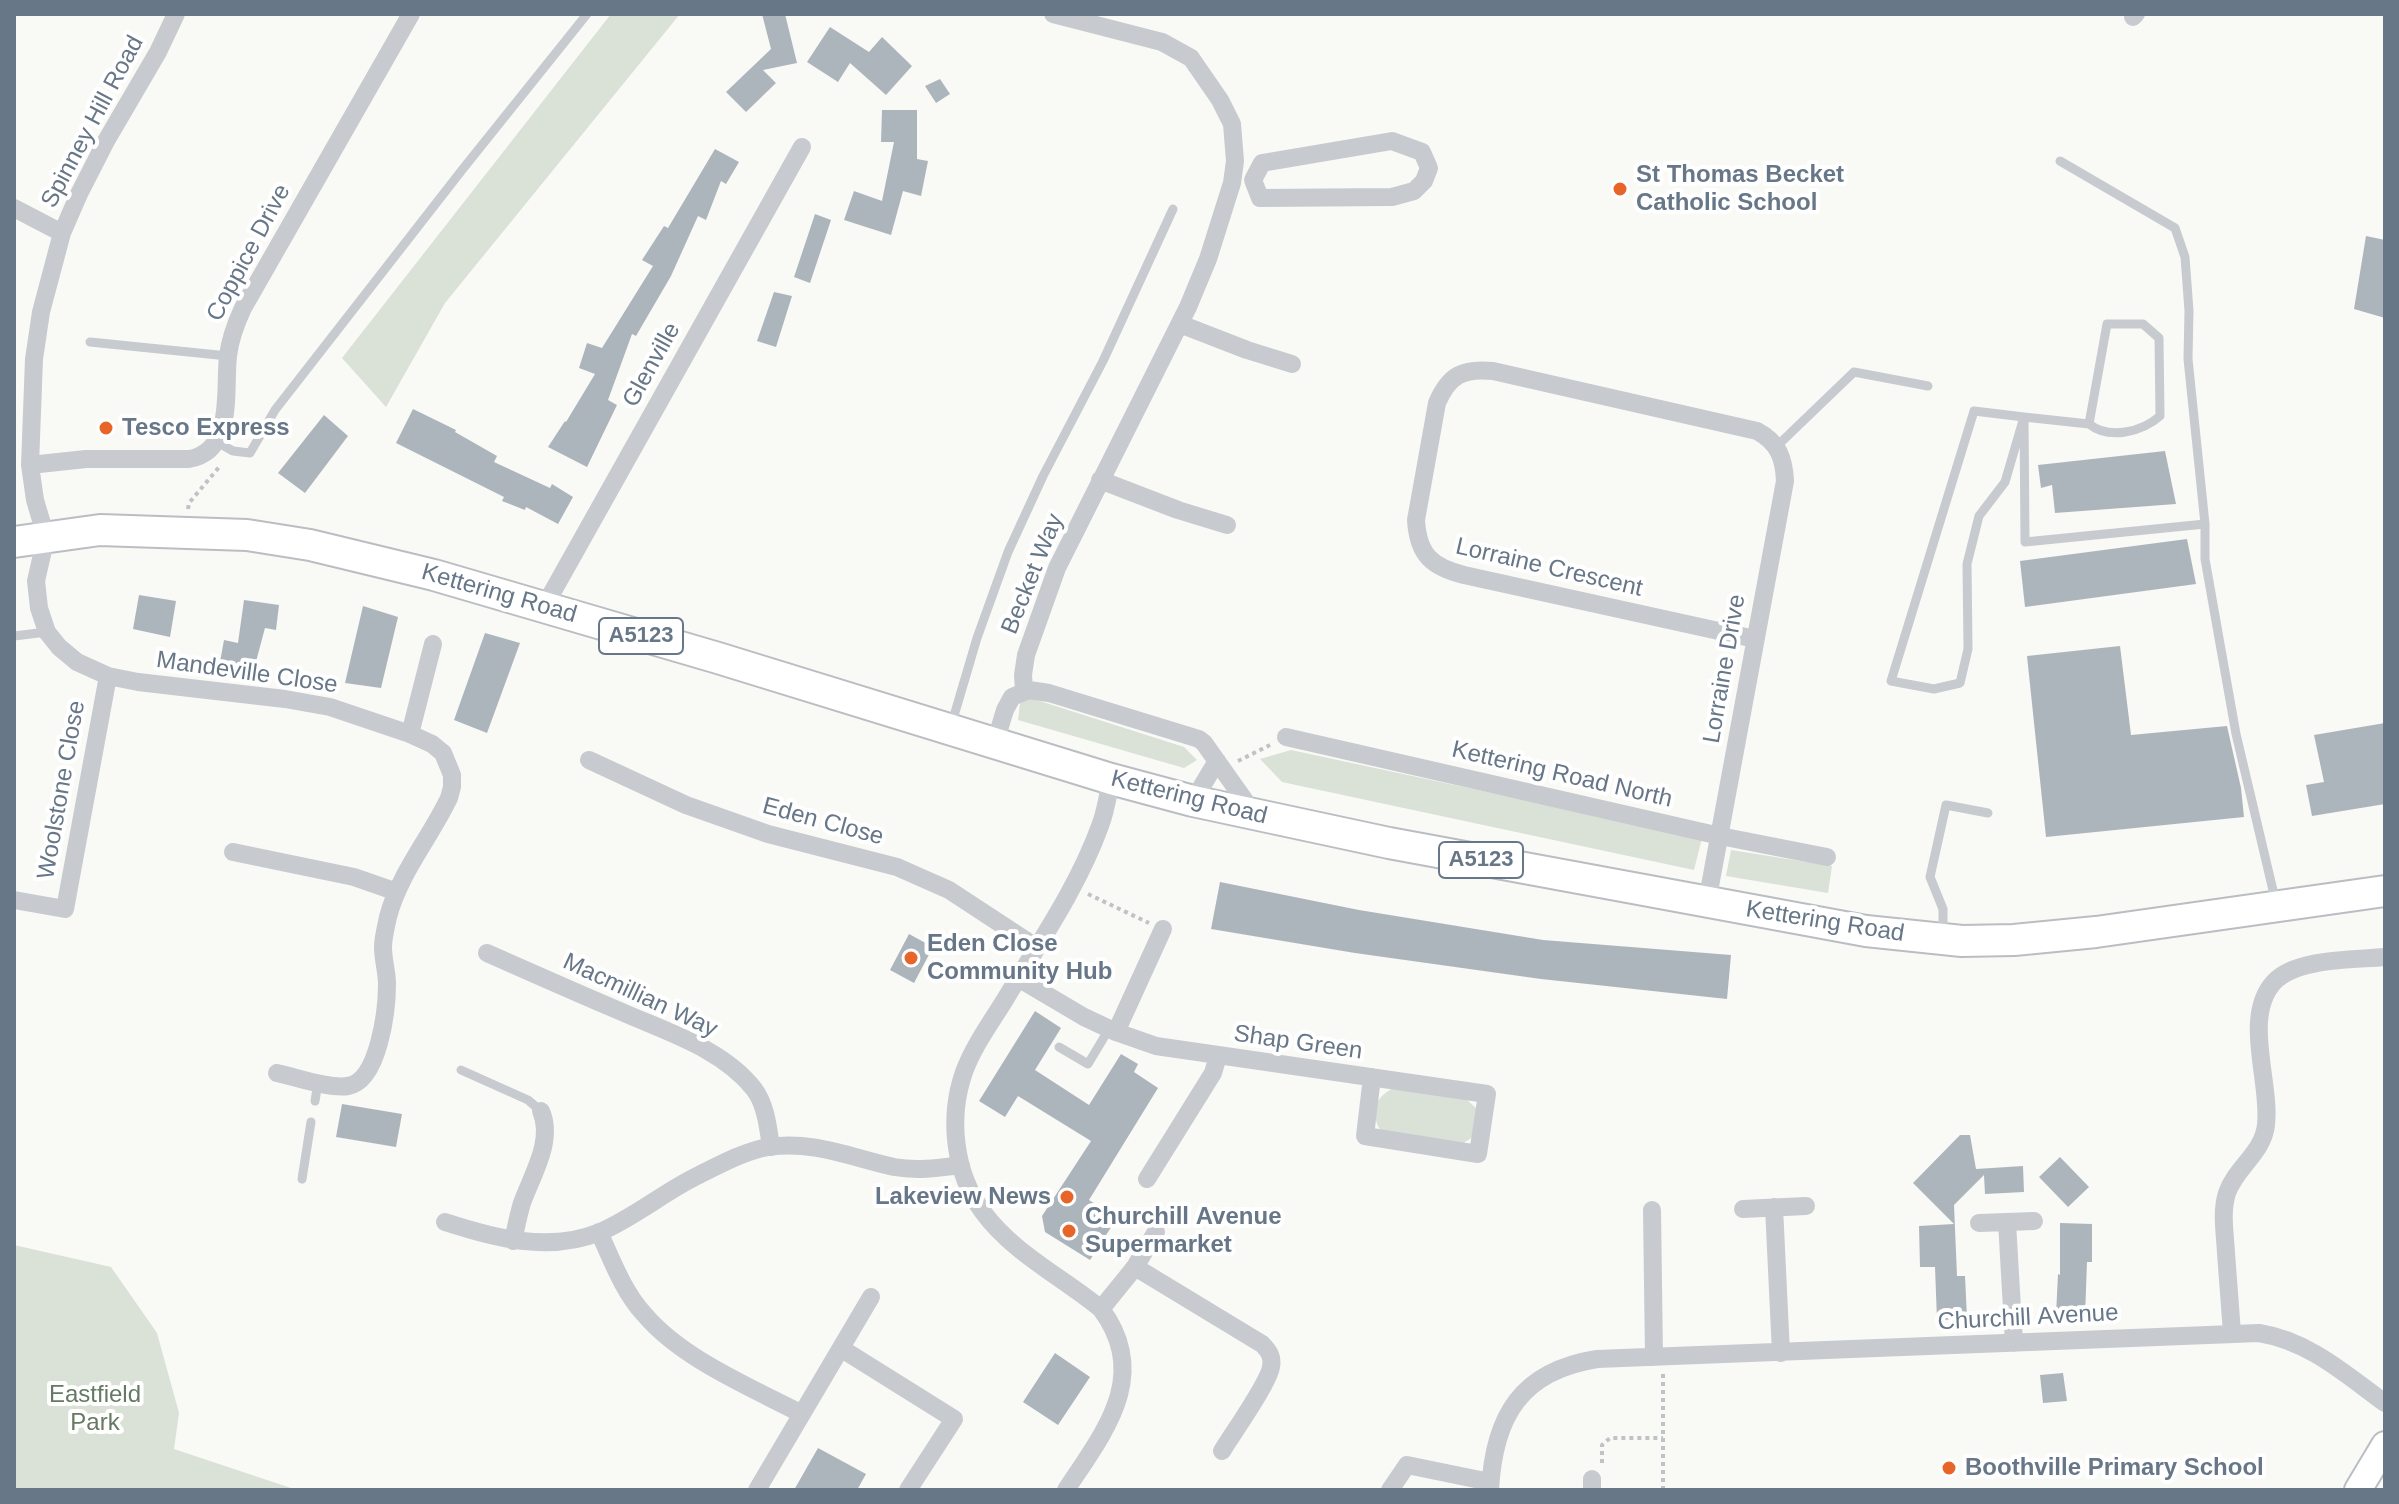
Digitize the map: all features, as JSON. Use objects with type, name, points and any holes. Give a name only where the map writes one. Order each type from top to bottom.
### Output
[{"type":"main road","name":"Kettering Road","points":[[14,542],[100,530],[247,535],[310,545],[434,575],[1193,801],[1389,843],[1866,931],[1942,940],[2014,940],[2096,932],[2385,891]]},
{"type":"street","name":"Spinney Hill Road","points":[[46,537],[35,500],[30,465],[34,359],[45,298],[62,233],[106,141],[158,52],[176,14]]},
{"type":"street","name":"Coppice Drive","points":[[225,446],[228,356],[234,328],[411,14]]},
{"type":"street","name":"Becket Way","points":[[1024,690],[1023,665],[1057,568],[1180,324],[1208,259],[1232,183],[1235,161],[1232,124],[1220,100],[1191,58],[1162,42],[1053,14]]},
{"type":"street","points":[[1392,141],[1422,152],[1429,168],[1424,181],[1414,191],[1392,197],[1260,198],[1253,180],[1262,163],[1392,141]]},
{"type":"street","name":"Glenville","points":[[544,607],[802,147]]},
{"type":"street","points":[[1232,183],[1253,180]]},
{"type":"street","points":[[14,208],[62,233]]},
{"type":"street","points":[[1180,324],[1292,364]]},
{"type":"street","name":"Lorraine Crescent","points":[[1755,639],[1443,570],[1421,548],[1416,520],[1437,403],[1453,377],[1479,369],[1757,431],[1777,446]]},
{"type":"street","points":[[30,465],[86,459],[189,459],[225,446]]},
{"type":"street","name":"Lorraine Drive","points":[[1707,902],[1785,481],[1785,463],[1777,446]]},
{"type":"street","points":[[1100,480],[1227,525]]},
{"type":"street","points":[[46,537],[36,581],[39,608],[47,632]]},
{"type":"street","name":"Mandeville Close","points":[[47,632],[77,662],[108,676],[330,707],[432,744],[448,762],[452,787],[443,811],[397,892],[385,932],[386,1004],[374,1061],[361,1081],[350,1086],[317,1091],[277,1073]]},
{"type":"street","points":[[410,734],[433,644]]},
{"type":"street","name":"Woolstone Close","points":[[14,900],[65,909],[108,676]]},
{"type":"street","points":[[995,743],[1008,702],[1024,690],[1037,690],[1192,736],[1204,743],[1256,816]]},
{"type":"street","name":"Kettering Road North","points":[[1286,737],[1720,836],[1827,857]]},
{"type":"street","points":[[1193,801],[1215,759]]},
{"type":"street","name":"Eden Close","points":[[589,760],[686,805],[768,834],[897,867],[949,890],[1036,947]]},
{"type":"street","points":[[1066,1490],[1106,1428],[1121,1392],[1122,1356],[1113,1328],[1101,1309],[1015,1245],[982,1211],[969,1189],[961,1165],[956,1119],[958,1095],[973,1052],[1071,887],[1100,827],[1111,779]]},
{"type":"street","points":[[233,852],[354,877],[397,892]]},
{"type":"street","points":[[1113,1031],[1163,929]]},
{"type":"street","name":"Macmillian Way","points":[[487,953],[691,1043],[727,1065],[744,1078],[760,1098],[771,1147]]},
{"type":"street","points":[[2232,1333],[2223,1213],[2233,1179],[2263,1140],[2266,1127],[2259,1032],[2260,1010],[2265,996],[2270,986],[2288,971],[2312,964],[2385,957]]},
{"type":"street","name":"Shap Green","points":[[1018,978],[1084,1017],[1156,1046],[1272,1061],[1487,1094],[1478,1154],[1365,1136],[1372,1077]]},
{"type":"street","name":"Shap Green","points":[[1147,1179],[1213,1073],[1218,1056]]},
{"type":"street","points":[[513,1241],[544,1144],[545,1121],[541,1111]]},
{"type":"street","points":[[445,1222],[513,1241],[575,1239],[599,1232],[733,1158],[771,1147],[809,1146],[836,1150],[896,1167],[925,1170],[961,1165]]},
{"type":"street","points":[[1743,1209],[1806,1206]]},
{"type":"street","points":[[1774,1207],[1781,1353]]},
{"type":"street","points":[[1652,1210],[1658,1357]]},
{"type":"street","points":[[1979,1223],[2034,1221]]},
{"type":"street","points":[[2007,1222],[2014,1343]]},
{"type":"street","points":[[599,1232],[626,1289],[643,1314],[660,1331],[722,1372],[802,1414]]},
{"type":"street","points":[[1101,1309],[1135,1267],[1156,1232]]},
{"type":"street","points":[[1135,1267],[1268,1350],[1271,1366],[1267,1379],[1222,1451]]},
{"type":"street","points":[[757,1490],[871,1297]]},
{"type":"street","name":"Churchill Avenue","points":[[1390,1490],[1407,1465],[1490,1486],[1501,1428],[1519,1396],[1561,1367],[1597,1359],[2259,1333],[2301,1344],[2385,1403]]},
{"type":"street","points":[[842,1349],[954,1419],[908,1490]]},
{"type":"street","points":[[2358,1490],[2385,1445]]},
{"type":"lane","points":[[225,446],[250,453],[275,410],[587,14]]},
{"type":"lane","points":[[2060,161],[2175,228],[2185,257],[2189,311],[2188,359],[2205,524],[2205,559],[2236,734],[2277,907]]},
{"type":"lane","points":[[950,729],[977,638],[1008,552],[1036,490],[1115,337],[1173,209]]},
{"type":"lane","points":[[2024,417],[2005,482],[1979,516],[1967,564],[1968,649],[1960,683],[1934,689],[1891,681],[1974,411],[2089,424],[2096,430],[2112,433],[2147,427],[2160,416],[2159,338],[2143,324],[2107,324],[2089,424]]},
{"type":"lane","points":[[90,342],[228,356]]},
{"type":"lane","points":[[1777,446],[1854,372],[1928,386]]},
{"type":"lane","points":[[2024,417],[2025,542],[2205,524]]},
{"type":"lane","points":[[14,636],[47,632]]},
{"type":"lane","points":[[1942,940],[1943,909],[1930,877],[1946,805],[1988,813]]},
{"type":"lane","points":[[1059,1047],[1088,1064],[1113,1031]]},
{"type":"lane","points":[[461,1070],[528,1100],[541,1111]]},
{"type":"lane","points":[[302,1179],[311,1122]]},
{"type":"path","points":[[185,532],[189,503],[225,446]]},
{"type":"path","points":[[1215,759],[1235,763],[1286,737]]},
{"type":"path","points":[[1071,887],[1163,929]]},
{"type":"path","points":[[1658,1357],[1663,1490]]},
{"type":"path","points":[[1592,1484],[1601,1468],[1602,1445],[1610,1438],[1663,1438]]},
{"type":"green space","points":[[611,14],[680,14],[445,303],[386,407],[342,358]]},
{"type":"green space","points":[[1021,695],[1184,747],[1197,760],[1184,768],[1018,720]]},
{"type":"green space","points":[[1291,750],[1702,838],[1694,870],[1282,782],[1260,759]]},
{"type":"green space","points":[[1731,850],[1832,866],[1828,893],[1726,876]]},
{"type":"green space","points":[[1392,1089],[1466,1099],[1477,1109],[1473,1137],[1460,1145],[1381,1131],[1376,1119],[1376,1107],[1381,1097]]},
{"type":"green space","name":"Eastfield Park","points":[[14,1245],[111,1267],[157,1333],[179,1413],[174,1449],[297,1490],[14,1490]]},
{"type":"building","points":[[762,14],[785,14],[797,63],[763,70],[776,83],[746,112],[726,92],[771,49]]},
{"type":"building","points":[[830,27],[869,52],[882,37],[912,66],[886,95],[850,63],[838,82],[807,62]]},
{"type":"building","points":[[940,79],[950,94],[936,103],[925,86]]},
{"type":"building","points":[[882,110],[917,110],[917,159],[928,161],[921,196],[903,191],[891,235],[844,220],[854,191],[882,201],[894,142],[881,142]]},
{"type":"building","points":[[715,149],[739,162],[726,184],[721,181],[706,220],[698,216],[671,276],[636,336],[632,334],[608,400],[617,405],[587,467],[548,447],[595,374],[579,368],[587,343],[602,348],[653,266],[642,260],[664,226],[668,228]]},
{"type":"building","points":[[815,214],[831,220],[810,283],[794,277]]},
{"type":"building","points":[[2366,236],[2385,240],[2385,318],[2354,309]]},
{"type":"building","points":[[774,292],[792,296],[776,347],[757,341]]},
{"type":"building","points":[[413,409],[456,430],[497,456],[494,462],[550,488],[552,484],[573,497],[558,524],[526,507],[525,510],[502,501],[504,497],[396,443]]},
{"type":"building","points":[[324,415],[348,436],[305,493],[278,473]]},
{"type":"building","points":[[2165,451],[2176,504],[2055,513],[2052,485],[2041,488],[2038,465]]},
{"type":"building","points":[[2187,539],[2196,584],[2025,607],[2020,561]]},
{"type":"building","points":[[139,595],[176,601],[170,637],[133,629]]},
{"type":"building","points":[[244,600],[279,605],[276,630],[265,628],[254,669],[220,662],[224,640],[238,643]]},
{"type":"building","points":[[363,606],[398,617],[381,688],[345,683]]},
{"type":"building","points":[[485,633],[520,643],[487,733],[454,720]]},
{"type":"building","points":[[2120,646],[2131,735],[2227,726],[2244,817],[2046,837],[2027,656]]},
{"type":"building","points":[[2385,723],[2385,804],[2312,816],[2306,785],[2324,782],[2314,735]]},
{"type":"building","points":[[1220,882],[1359,910],[1543,940],[1731,955],[1727,999],[1541,979],[1211,929]]},
{"type":"building","name":"Eden Close Community Hub","points":[[909,934],[933,947],[914,983],[890,970]]},
{"type":"building","points":[[1035,1011],[1061,1028],[1035,1070],[1089,1105],[1121,1054],[1138,1064],[1134,1072],[1158,1088],[1089,1200],[1117,1218],[1090,1260],[1045,1232],[1042,1216],[1091,1141],[1018,1096],[1005,1117],[979,1101]]},
{"type":"building","points":[[342,1104],[402,1114],[396,1147],[336,1137]]},
{"type":"building","points":[[1960,1135],[1970,1135],[1976,1169],[2023,1166],[2024,1192],[1985,1194],[1984,1175],[1954,1205],[1957,1276],[1965,1276],[1967,1319],[1937,1320],[1935,1267],[1920,1267],[1919,1226],[1954,1224],[1913,1183]]},
{"type":"building","points":[[2060,1157],[2089,1187],[2068,1207],[2039,1177]]},
{"type":"building","points":[[2060,1223],[2092,1224],[2092,1262],[2087,1262],[2085,1317],[2056,1315]]},
{"type":"building","points":[[1055,1353],[1090,1377],[1058,1425],[1023,1402]]},
{"type":"building","points":[[2063,1373],[2067,1401],[2043,1403],[2040,1375]]},
{"type":"building","points":[[818,1448],[866,1474],[857,1490],[794,1490]]},
{"type":"place","name":"St Thomas Becket Catholic School","points":[[1620,189]]},
{"type":"place","name":"Tesco Express","points":[[106,428]]},
{"type":"place","name":"Eden Close Community Hub","points":[[911,958]]},
{"type":"place","name":"Lakeview News","points":[[1067,1197]]},
{"type":"place","name":"Churchill Avenue Supermarket","points":[[1069,1231]]},
{"type":"place","name":"Boothville Primary School","points":[[1949,1468]]}]
